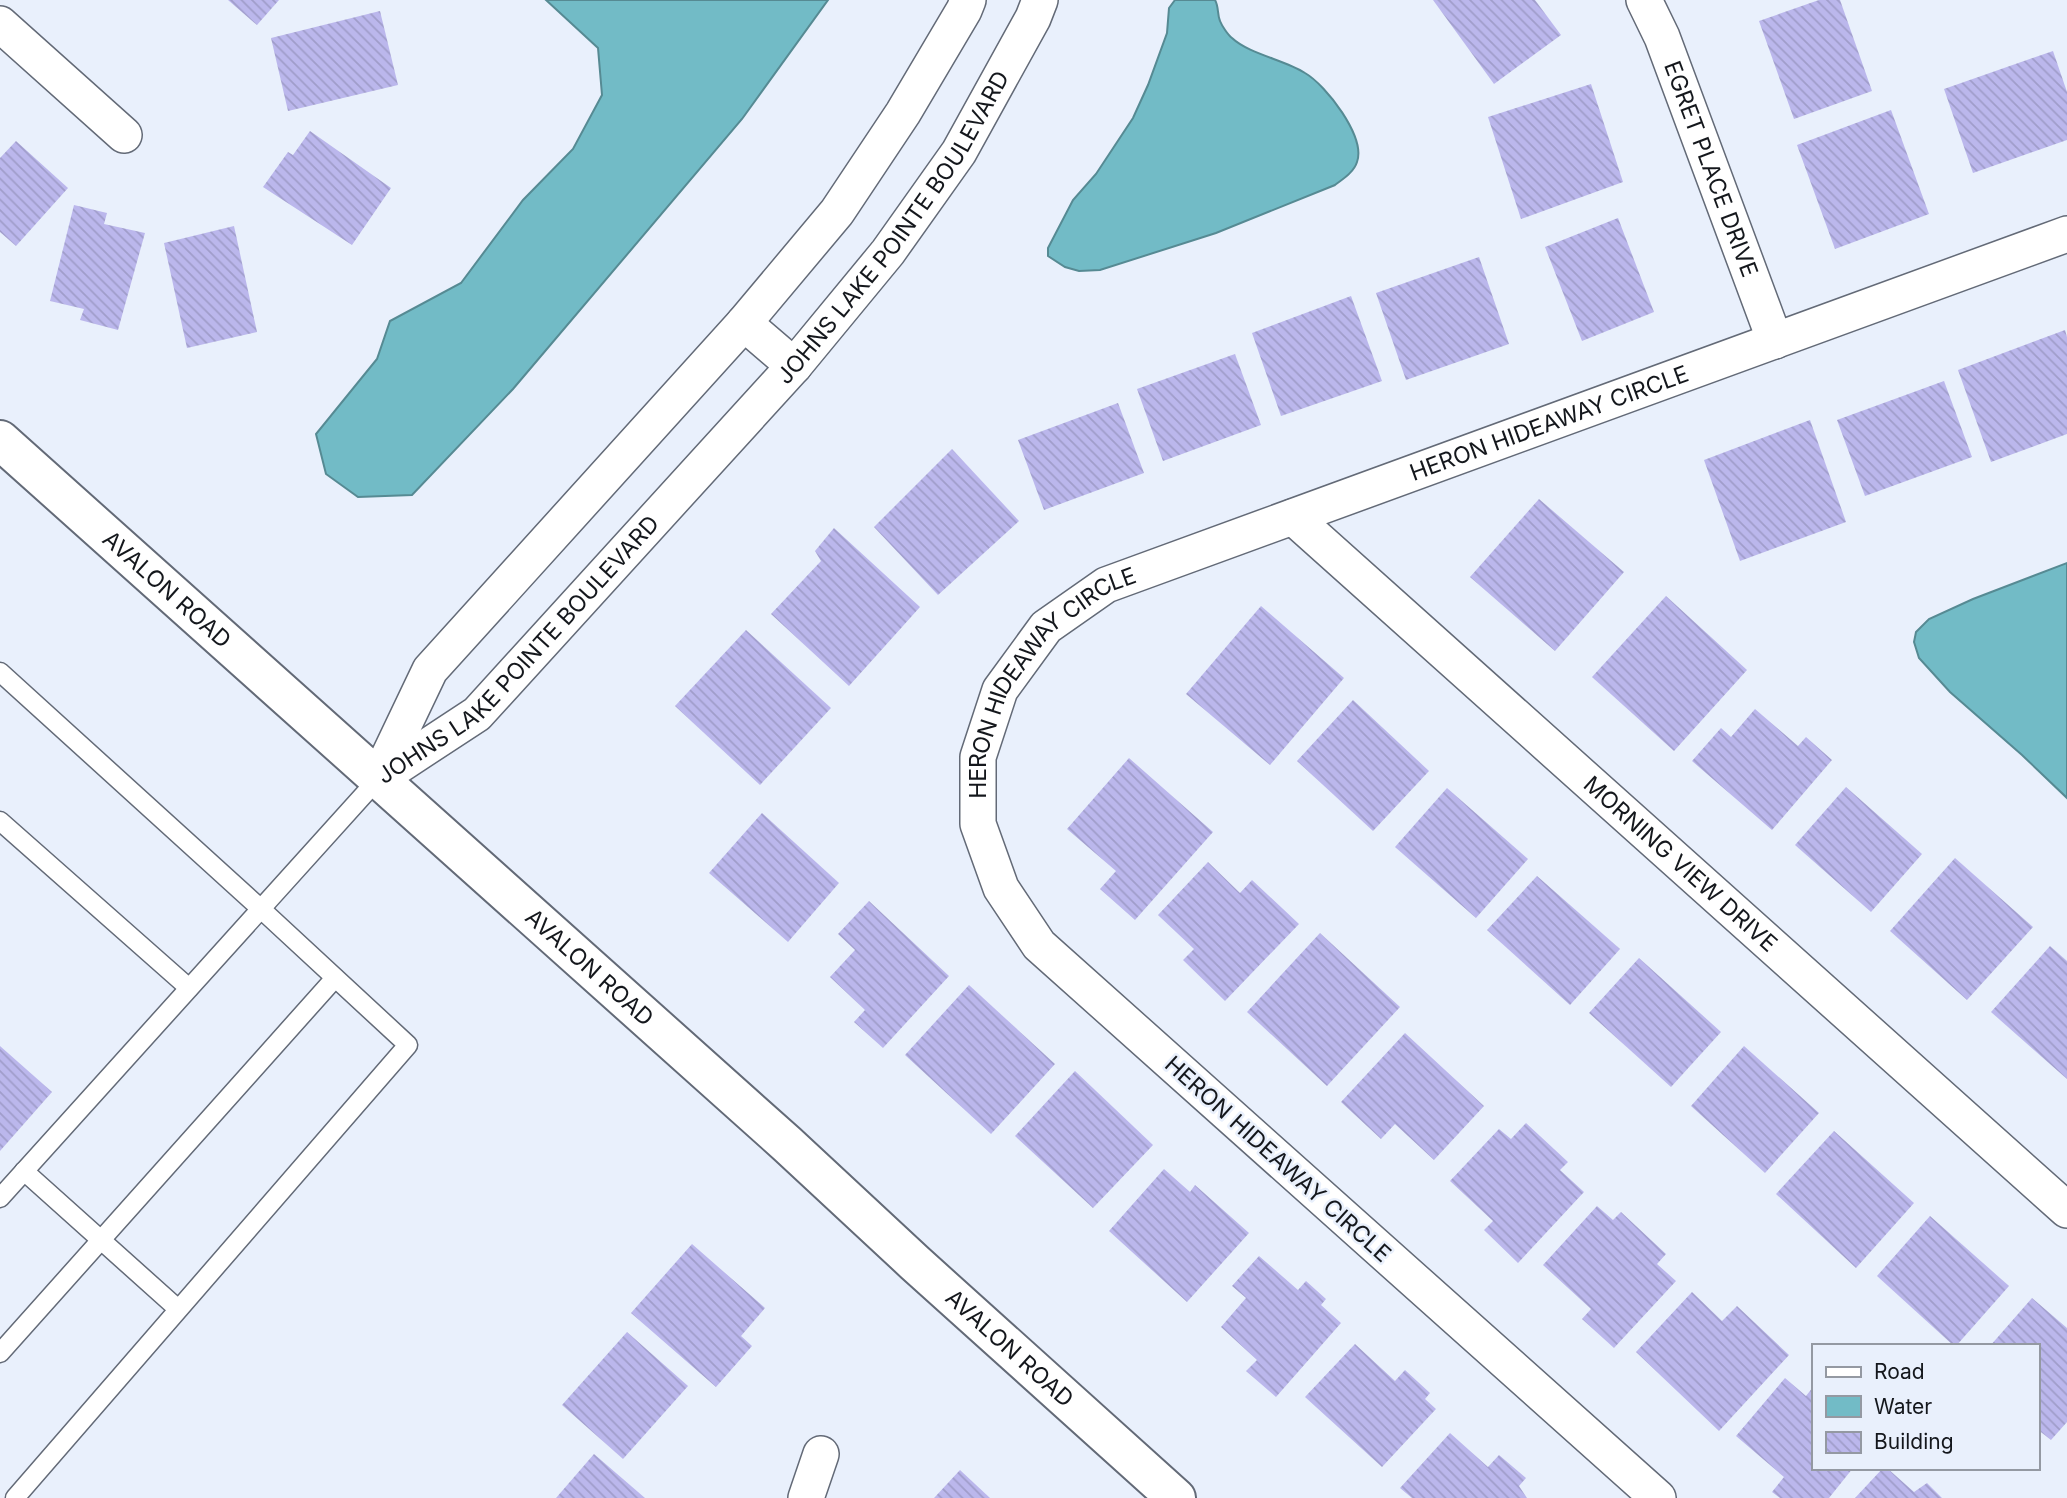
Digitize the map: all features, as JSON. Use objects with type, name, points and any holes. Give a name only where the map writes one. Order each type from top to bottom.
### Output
[{"type":"main road","name":"AVALON ROAD","points":[[0,440],[787,1144],[1177,1498]]},
{"type":"street","name":"JOHNS LAKE POINTE BOULEVARD","points":[[378,779],[430,670],[744,323],[836,212],[903,113],[968,0]]},
{"type":"street","name":"JOHNS LAKE POINTE BOULEVARD","points":[[378,779],[477,714],[794,366],[888,252],[960,152],[1033,18],[1040,0]]},
{"type":"street","name":"EGRET PLACE DRIVE","points":[[1644,0],[1662,37],[1775,341]]},
{"type":"street","points":[[0,24],[124,135]]},
{"type":"street","name":"HERON HIDEAWAY CIRCLE","points":[[1658,1498],[1039,945],[1002,888],[978,824],[978,757],[1000,690],[1046,626],[1106,585],[2067,234]]},
{"type":"street","points":[[744,323],[794,366]]},
{"type":"street","name":"MORNING VIEW DRIVE","points":[[1293,517],[2067,1210]]},
{"type":"street","points":[[806,1498],[821,1454]]},
{"type":"lane","points":[[0,672],[408,1045],[15,1498]]},
{"type":"lane","points":[[0,1198],[378,779]]},
{"type":"lane","points":[[0,821],[189,988]]},
{"type":"lane","points":[[0,1353],[335,978]]},
{"type":"lane","points":[[24,1171],[178,1310]]},
{"type":"water","points":[[546,0],[828,0],[742,119],[513,389],[412,495],[358,497],[326,474],[316,434],[377,359],[390,321],[461,283],[523,200],[573,149],[602,95],[598,48]]},
{"type":"water","points":[[1175,0],[1215,0],[1220,21],[1239,44],[1297,68],[1314,79],[1333,100],[1350,126],[1358,151],[1356,166],[1335,185],[1216,233],[1100,270],[1079,271],[1065,267],[1048,256],[1048,248],[1073,200],[1096,174],[1133,118],[1167,33],[1169,8]]},
{"type":"water","points":[[2067,563],[2067,798],[1950,692],[1919,658],[1914,642],[1916,632],[1929,619]]},
{"type":"building","points":[[228,0],[279,0],[257,25]]},
{"type":"building","points":[[1433,0],[1535,0],[1561,35],[1494,84]]},
{"type":"building","points":[[1819,0],[1840,0],[1872,91],[1794,119],[1759,21]]},
{"type":"building","points":[[380,11],[398,85],[288,111],[271,38]]},
{"type":"building","points":[[2053,51],[2067,92],[2067,140],[1973,173],[1944,89]]},
{"type":"building","points":[[1591,84],[1623,182],[1521,219],[1488,117]]},
{"type":"building","points":[[1891,110],[1929,214],[1835,249],[1797,145]]},
{"type":"building","points":[[310,131],[391,188],[352,245],[263,187],[288,152],[293,155]]},
{"type":"building","points":[[16,141],[68,188],[16,246],[0,232],[0,158]]},
{"type":"building","points":[[74,205],[107,213],[104,224],[145,233],[118,330],[80,320],[84,309],[50,301]]},
{"type":"building","points":[[1618,218],[1654,312],[1582,341],[1545,247]]},
{"type":"building","points":[[234,226],[257,332],[187,348],[164,243]]},
{"type":"building","points":[[1479,257],[1509,344],[1406,380],[1376,293]]},
{"type":"building","points":[[1351,296],[1382,381],[1281,416],[1252,333]]},
{"type":"building","points":[[2065,330],[2067,434],[1991,462],[1958,370]]},
{"type":"building","points":[[1235,354],[1261,425],[1163,461],[1137,389]]},
{"type":"building","points":[[1944,381],[1972,457],[1865,496],[1837,420]]},
{"type":"building","points":[[1118,403],[1144,473],[1044,510],[1018,440]]},
{"type":"building","points":[[1810,420],[1846,522],[1740,561],[1704,460]]},
{"type":"building","points":[[952,449],[1019,521],[938,595],[874,527]]},
{"type":"building","points":[[1539,499],[1624,572],[1555,651],[1470,577]]},
{"type":"building","points":[[834,528],[920,607],[849,686],[771,614],[821,561],[815,551]]},
{"type":"building","points":[[1666,596],[1747,670],[1674,751],[1592,677]]},
{"type":"building","points":[[1261,606],[1344,678],[1270,765],[1186,694]]},
{"type":"building","points":[[746,630],[831,708],[760,785],[675,706]]},
{"type":"building","points":[[1353,700],[1429,771],[1373,831],[1297,761]]},
{"type":"building","points":[[1755,709],[1798,746],[1806,737],[1832,760],[1772,830],[1692,761],[1721,728],[1731,737]]},
{"type":"building","points":[[1129,758],[1213,832],[1135,920],[1100,889],[1116,871],[1067,829]]},
{"type":"building","points":[[1846,787],[1922,854],[1871,912],[1795,845]]},
{"type":"building","points":[[1447,788],[1528,859],[1476,918],[1395,847]]},
{"type":"building","points":[[762,813],[839,883],[788,942],[709,873]]},
{"type":"building","points":[[1955,858],[2033,927],[1967,1000],[1890,931]]},
{"type":"building","points":[[1208,862],[1240,893],[1252,880],[1299,924],[1225,1001],[1183,960],[1194,949],[1158,915]]},
{"type":"building","points":[[1537,876],[1620,949],[1570,1005],[1487,930]]},
{"type":"building","points":[[869,901],[949,976],[883,1048],[854,1022],[865,1010],[830,977],[855,950],[838,934]]},
{"type":"building","points":[[1320,933],[1400,1007],[1327,1086],[1247,1012]]},
{"type":"building","points":[[2050,946],[2067,961],[2067,1079],[1991,1012]]},
{"type":"building","points":[[1639,958],[1721,1032],[1671,1087],[1589,1013]]},
{"type":"building","points":[[969,985],[1055,1064],[991,1134],[905,1055]]},
{"type":"building","points":[[1405,1033],[1484,1106],[1434,1160],[1395,1124],[1381,1139],[1341,1102]]},
{"type":"building","points":[[0,1046],[52,1092],[0,1151]]},
{"type":"building","points":[[1744,1046],[1819,1113],[1765,1173],[1691,1106]]},
{"type":"building","points":[[1075,1071],[1153,1145],[1093,1208],[1015,1136]]},
{"type":"building","points":[[1526,1123],[1568,1162],[1560,1170],[1584,1192],[1518,1263],[1484,1230],[1493,1221],[1450,1181],[1499,1129],[1511,1139]]},
{"type":"building","points":[[1834,1131],[1914,1203],[1856,1268],[1776,1194]]},
{"type":"building","points":[[1164,1169],[1190,1192],[1195,1185],[1249,1233],[1187,1302],[1109,1231]]},
{"type":"building","points":[[1597,1206],[1613,1220],[1621,1212],[1666,1254],[1657,1264],[1676,1281],[1614,1348],[1582,1319],[1591,1309],[1543,1265]]},
{"type":"building","points":[[1930,1216],[2009,1286],[1958,1344],[1952,1344],[1877,1276]]},
{"type":"building","points":[[692,1244],[765,1308],[741,1336],[752,1346],[716,1387],[631,1313]]},
{"type":"building","points":[[1259,1256],[1298,1290],[1306,1281],[1326,1299],[1321,1305],[1341,1323],[1276,1397],[1246,1371],[1257,1360],[1221,1327],[1246,1298],[1232,1286]]},
{"type":"building","points":[[1692,1292],[1722,1321],[1737,1306],[1789,1355],[1719,1431],[1636,1352]]},
{"type":"building","points":[[2032,1298],[2067,1328],[2067,1422],[2051,1440],[2039,1431],[2039,1344],[1992,1344]]},
{"type":"building","points":[[627,1332],[688,1386],[623,1459],[562,1405]]},
{"type":"building","points":[[1355,1344],[1395,1381],[1405,1370],[1430,1393],[1425,1399],[1436,1409],[1382,1467],[1305,1397]]},
{"type":"building","points":[[1785,1378],[1806,1396],[1812,1388],[1812,1470],[1851,1470],[1829,1498],[1780,1498],[1772,1492],[1784,1477],[1736,1436]]},
{"type":"building","points":[[1450,1433],[1488,1467],[1499,1455],[1526,1478],[1519,1486],[1527,1498],[1412,1498],[1400,1488]]},
{"type":"building","points":[[594,1454],[645,1498],[556,1498]]},
{"type":"building","points":[[960,1470],[990,1498],[934,1498]]},
{"type":"building","points":[[1881,1470],[1889,1470],[1914,1492],[1927,1483],[1942,1498],[1855,1498]]}]
